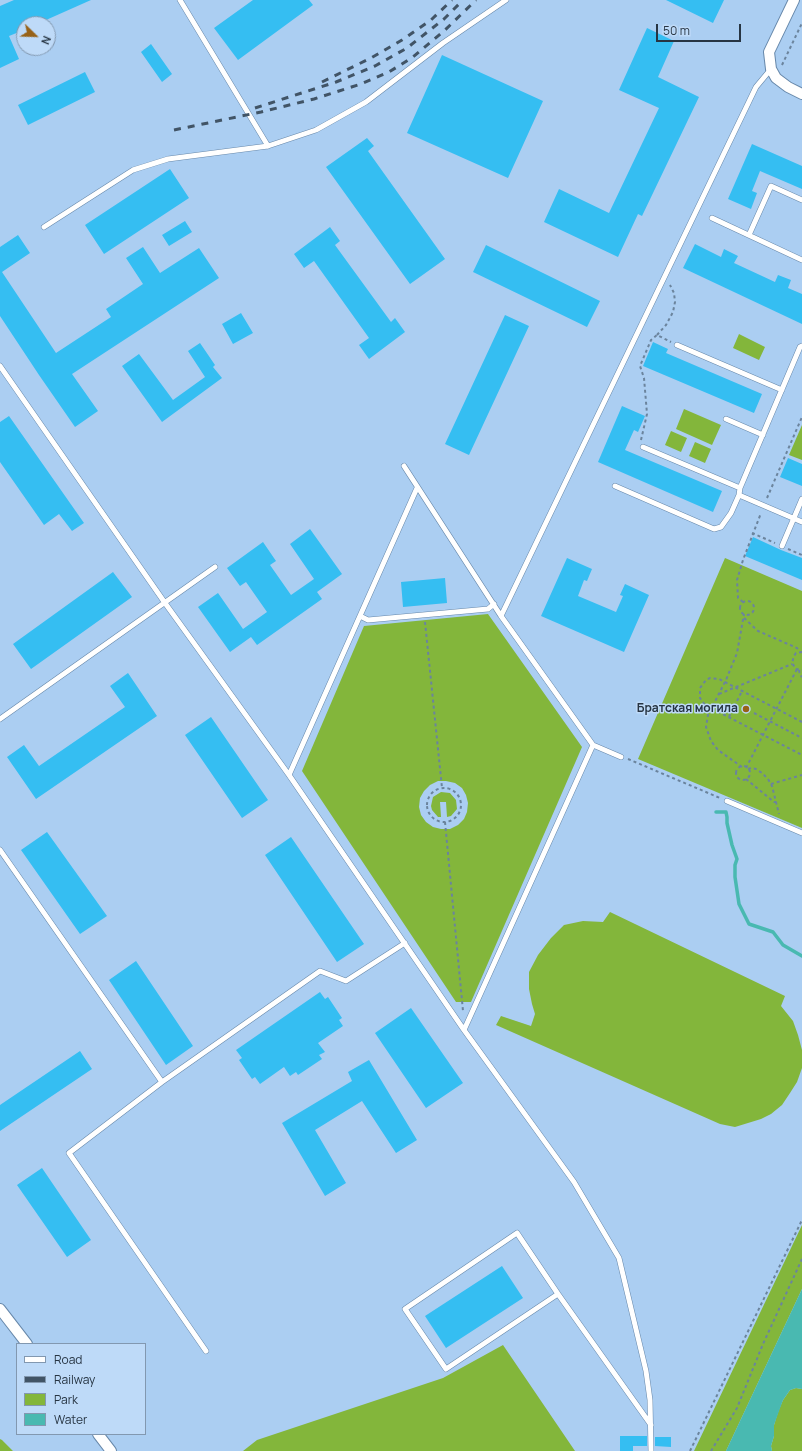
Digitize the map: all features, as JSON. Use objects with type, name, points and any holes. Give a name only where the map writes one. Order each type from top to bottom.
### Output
[{"type":"street","points":[[794,0],[769,52],[773,74],[788,87],[802,94]]},
{"type":"street","points":[[0,1309],[26,1343]]},
{"type":"street","points":[[99,1435],[111,1451]]},
{"type":"lane","points":[[180,0],[268,146]]},
{"type":"lane","points":[[44,227],[133,170],[168,159],[268,146],[316,130],[366,102],[443,43],[506,0]]},
{"type":"lane","points":[[501,616],[756,87],[773,74]]},
{"type":"lane","points":[[749,236],[771,186],[802,200]]},
{"type":"lane","points":[[712,218],[802,260]]},
{"type":"lane","points":[[677,345],[782,390]]},
{"type":"lane","points":[[615,486],[714,529],[721,527],[731,513],[739,495],[740,488],[800,347],[802,346]]},
{"type":"lane","points":[[0,366],[165,603],[289,775],[464,1030],[574,1182],[618,1258],[646,1372],[650,1400],[651,1451]]},
{"type":"lane","points":[[726,419],[763,435]]},
{"type":"lane","points":[[643,447],[740,488]]},
{"type":"lane","points":[[404,466],[501,616],[593,745],[621,757]]},
{"type":"lane","points":[[289,775],[417,488]]},
{"type":"lane","points":[[739,495],[802,522]]},
{"type":"lane","points":[[782,546],[802,499]]},
{"type":"lane","points":[[0,719],[215,567]]},
{"type":"lane","points":[[360,616],[368,620],[488,609],[494,604]]},
{"type":"lane","points":[[464,1030],[593,745]]},
{"type":"lane","points":[[727,801],[802,833]]},
{"type":"lane","points":[[0,850],[162,1082]]},
{"type":"lane","points":[[206,1351],[69,1153],[162,1082],[320,971],[346,981],[405,943]]},
{"type":"lane","points":[[558,1294],[446,1370],[405,1309],[517,1233],[558,1294],[651,1425]]},
{"type":"path","points":[[773,74],[802,23]]},
{"type":"path","points":[[643,447],[641,439],[647,414],[644,378],[640,366],[651,340],[657,336],[666,325],[673,312],[675,302],[674,293],[665,276]]},
{"type":"path","points":[[657,336],[677,345]]},
{"type":"path","points":[[744,614],[751,614],[754,607],[750,601],[743,602],[738,598],[737,580],[742,560],[802,417]]},
{"type":"path","points":[[743,602],[740,608],[744,614],[744,618],[739,647],[725,682],[711,708],[706,727],[711,741],[718,750],[742,767],[751,768],[762,773],[771,784],[781,824]]},
{"type":"path","points":[[424,614],[442,788]]},
{"type":"path","points":[[744,618],[758,631],[797,648],[801,652],[794,656],[792,659],[792,664]]},
{"type":"path","points":[[792,664],[799,670],[800,676],[802,677]]},
{"type":"path","points":[[718,694],[792,664]]},
{"type":"path","points":[[746,779],[749,775],[747,768],[763,735],[799,670]]},
{"type":"path","points":[[802,722],[719,679],[710,678],[702,684],[699,693],[700,698],[705,705],[802,755]]},
{"type":"path","points":[[729,717],[742,691]]},
{"type":"path","points":[[754,713],[802,738]]},
{"type":"path","points":[[621,757],[727,801]]},
{"type":"path","points":[[742,767],[738,769],[736,775],[740,779],[746,779],[774,802],[776,802]]},
{"type":"path","points":[[771,784],[802,775]]},
{"type":"path","points":[[442,788],[456,793],[461,804],[457,815],[453,819],[445,822],[436,820],[432,817],[427,806],[430,795],[442,788]]},
{"type":"path","points":[[445,822],[464,1030]]},
{"type":"path","points":[[690,1451],[802,1220]]},
{"type":"path","points":[[711,1451],[737,1408],[763,1344],[802,1259]]},
{"type":"green space","points":[[739,334],[765,347],[759,360],[733,348]]},
{"type":"green space","points":[[684,409],[721,425],[712,445],[676,429]]},
{"type":"green space","points":[[802,425],[802,460],[789,455]]},
{"type":"green space","points":[[671,431],[687,438],[681,452],[665,445]]},
{"type":"green space","points":[[695,442],[711,449],[705,463],[689,456]]},
{"type":"green space","points":[[725,558],[802,591],[802,828],[638,759]]},
{"type":"green space","points":[[488,614],[582,747],[471,1002],[456,1002],[302,771],[364,626]],"holes":[[[438,781],[455,783],[462,788],[468,803],[467,812],[464,819],[458,825],[450,829],[441,829],[433,827],[426,822],[421,815],[419,807],[420,798],[430,785]]]},
{"type":"green space","points":[[441,792],[450,793],[456,800],[457,809],[451,816],[447,817],[446,802],[440,802],[441,817],[438,817],[432,810],[431,806],[433,797]]},
{"type":"green space","points":[[610,912],[785,996],[781,1006],[793,1021],[798,1035],[802,1050],[802,1068],[797,1082],[782,1105],[771,1114],[761,1119],[735,1127],[720,1124],[496,1025],[501,1016],[531,1026],[535,1014],[529,989],[529,972],[538,955],[551,938],[564,925],[583,921],[603,922]]},
{"type":"green space","points":[[802,1225],[802,1289],[726,1451],[694,1451]]},
{"type":"green space","points":[[503,1345],[575,1451],[243,1451],[257,1440],[443,1378]]},
{"type":"green space","points":[[796,1388],[802,1389],[802,1451],[772,1451],[771,1446],[774,1436],[774,1425],[778,1412],[783,1400],[790,1390]]},
{"type":"green space","points":[[0,1439],[2,1440],[13,1451],[0,1451]]},
{"type":"water","points":[[802,1289],[802,1389],[796,1388],[790,1390],[783,1400],[774,1425],[774,1436],[771,1446],[772,1451],[726,1451]]},
{"type":"building","points":[[14,0],[91,0],[55,16],[16,16],[16,33],[9,36],[16,52],[16,56],[19,59],[0,68],[0,6]]},
{"type":"building","points":[[253,0],[309,0],[313,5],[238,60],[214,28]]},
{"type":"building","points":[[666,0],[724,0],[713,23]]},
{"type":"building","points":[[647,28],[674,41],[658,77],[699,97],[642,216],[638,214],[618,257],[544,222],[559,189],[609,213],[659,108],[619,90]]},
{"type":"building","points":[[151,44],[172,74],[162,82],[141,52]]},
{"type":"building","points":[[442,55],[543,101],[508,178],[407,133]]},
{"type":"building","points":[[85,72],[95,92],[28,125],[18,105]]},
{"type":"building","points":[[367,138],[374,146],[368,151],[445,259],[410,284],[326,167]]},
{"type":"building","points":[[752,144],[802,166],[802,189],[760,171],[752,191],[757,193],[751,209],[728,199]]},
{"type":"building","points":[[170,169],[189,198],[104,254],[85,225]]},
{"type":"building","points":[[185,221],[192,232],[169,246],[162,235]]},
{"type":"building","points":[[330,227],[340,241],[335,245],[391,322],[395,318],[405,332],[369,359],[359,345],[369,338],[314,261],[304,268],[294,254]]},
{"type":"building","points":[[18,235],[30,253],[2,272],[56,353],[111,317],[106,309],[143,284],[126,258],[143,247],[160,273],[199,248],[219,278],[72,374],[98,411],[75,427],[0,316],[0,247]]},
{"type":"building","points":[[695,244],[721,257],[724,249],[738,256],[734,263],[775,282],[778,275],[791,280],[788,288],[802,294],[802,324],[683,268]]},
{"type":"building","points":[[486,245],[600,301],[587,327],[473,272]]},
{"type":"building","points":[[241,313],[253,333],[233,344],[222,324]]},
{"type":"building","points":[[505,315],[529,326],[469,455],[445,444]]},
{"type":"building","points":[[653,342],[668,349],[666,353],[762,394],[754,413],[643,366]]},
{"type":"building","points":[[200,343],[215,365],[213,367],[222,378],[162,422],[122,366],[139,354],[173,400],[205,377],[188,351]]},
{"type":"building","points":[[622,406],[645,416],[638,432],[634,430],[625,450],[722,491],[713,512],[598,462]]},
{"type":"building","points":[[9,416],[84,523],[72,531],[59,514],[44,525],[0,462],[0,422]]},
{"type":"building","points":[[788,458],[802,464],[802,486],[780,477]]},
{"type":"building","points":[[310,529],[342,574],[317,592],[322,599],[257,645],[251,637],[230,652],[198,607],[218,593],[243,629],[267,612],[246,582],[240,586],[227,568],[263,542],[276,561],[270,565],[291,595],[314,579],[290,544]]},
{"type":"building","points":[[753,537],[802,558],[802,580],[745,556]]},
{"type":"building","points":[[567,558],[592,569],[587,581],[584,580],[578,596],[616,612],[623,596],[620,595],[625,584],[649,595],[624,652],[541,616]]},
{"type":"building","points":[[113,572],[132,597],[31,669],[13,644]]},
{"type":"building","points":[[445,578],[447,603],[403,607],[401,582]]},
{"type":"building","points":[[128,673],[157,716],[36,799],[7,757],[24,745],[39,766],[125,707],[110,686]]},
{"type":"building","points":[[211,717],[268,800],[242,818],[185,735]]},
{"type":"building","points":[[47,832],[107,916],[80,934],[21,850]]},
{"type":"building","points":[[291,837],[364,944],[337,962],[265,855]]},
{"type":"building","points":[[136,961],[193,1046],[166,1065],[109,980]]},
{"type":"building","points":[[320,992],[325,999],[328,997],[342,1018],[339,1020],[343,1026],[318,1043],[325,1052],[319,1055],[322,1059],[298,1075],[296,1072],[290,1076],[284,1067],[260,1084],[255,1077],[252,1079],[239,1060],[242,1058],[236,1050]]},
{"type":"building","points":[[411,1008],[463,1083],[426,1108],[375,1033]]},
{"type":"building","points":[[80,1051],[92,1069],[0,1131],[0,1105]]},
{"type":"building","points":[[369,1060],[417,1140],[396,1153],[362,1101],[315,1130],[346,1183],[325,1196],[282,1123],[352,1081],[348,1072]]},
{"type":"building","points":[[42,1168],[91,1240],[67,1257],[17,1185]]},
{"type":"building","points":[[502,1266],[523,1298],[446,1348],[425,1316]]},
{"type":"building","points":[[620,1436],[647,1436],[647,1446],[633,1446],[633,1451],[620,1451]]},
{"type":"building","points":[[655,1437],[671,1437],[671,1447],[655,1446]]},
{"type":"waterway","points":[[716,812],[726,812],[732,845],[737,859],[735,865],[735,877],[739,904],[749,924],[773,932],[783,945],[802,956]]},
{"type":"railway","points":[[322,82],[371,58],[402,40],[431,20],[452,0]]},
{"type":"railway","points":[[255,108],[336,82],[375,66],[407,48],[444,19],[463,0]]},
{"type":"railway","points":[[174,130],[261,112],[314,99],[361,84],[389,72],[413,57],[444,31],[476,0]]},
{"type":"place","name":"Братская могила","points":[[746,709]]}]
